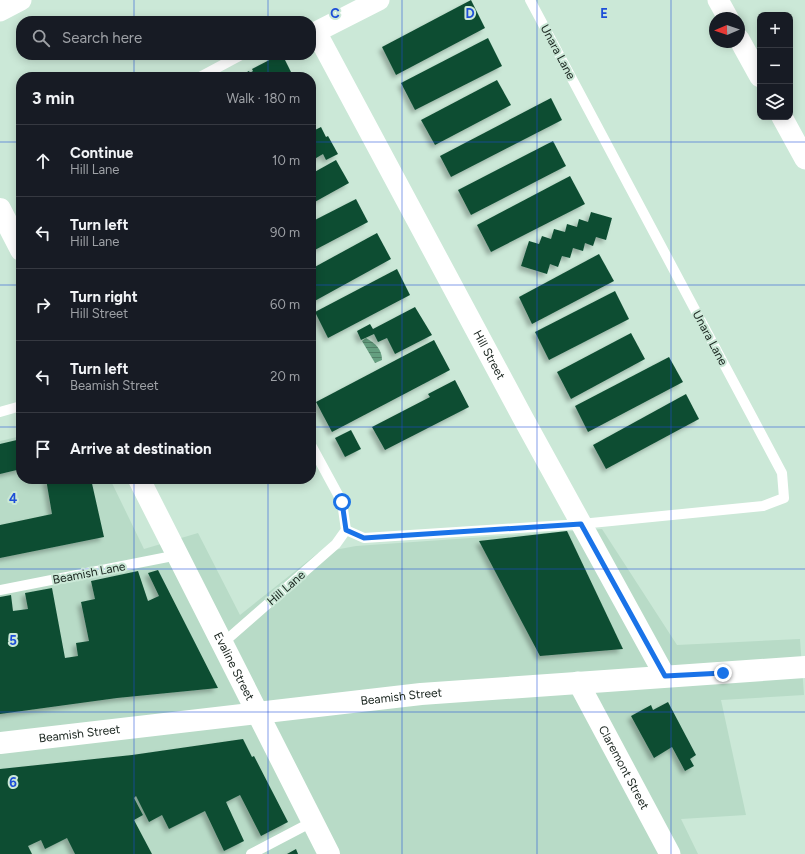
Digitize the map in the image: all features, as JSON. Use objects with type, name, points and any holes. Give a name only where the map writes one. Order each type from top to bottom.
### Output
[{"type":"main road","points":[[0,209],[16,240]]},
{"type":"main road","name":"Evaline Street","points":[[142,484],[224,643],[329,854]]},
{"type":"main road","name":"Beamish Street","points":[[0,743],[421,694],[805,667]]},
{"type":"street","points":[[0,11],[22,0]]},
{"type":"street","points":[[316,30],[379,0]]},
{"type":"street","points":[[718,0],[725,12]]},
{"type":"street","name":"Hill Street","points":[[316,35],[665,676]]},
{"type":"street","points":[[744,48],[757,72]]},
{"type":"street","points":[[784,120],[805,159]]},
{"type":"street","name":"Claremont Street","points":[[578,682],[670,854]]},
{"type":"lane","name":"Unara Lane","points":[[530,0],[782,473],[784,498],[763,506],[581,524]]},
{"type":"lane","points":[[209,72],[232,60]]},
{"type":"lane","points":[[0,412],[16,407]]},
{"type":"lane","points":[[316,454],[342,502],[346,530],[364,538],[581,524]]},
{"type":"lane","name":"Hill Lane","points":[[224,643],[336,544],[346,530]]},
{"type":"lane","name":"Beamish Lane","points":[[0,590],[178,556]]},
{"type":"lane","points":[[251,854],[312,822]]},
{"type":"shaded area","points":[[366,338],[377,347],[381,353],[382,360],[375,363],[362,341]]},
{"type":"shaded area","points":[[16,437],[16,484],[112,484],[144,549],[198,533],[240,615],[318,553],[356,546],[602,529],[677,645],[800,639],[804,695],[721,700],[746,815],[681,819],[698,854],[0,854],[0,441]]},
{"type":"building","points":[[471,0],[485,28],[396,75],[382,47]]},
{"type":"building","points":[[488,38],[502,66],[415,110],[401,83]]},
{"type":"building","points":[[269,60],[285,60],[291,72],[252,72],[253,71],[252,69]]},
{"type":"building","points":[[497,80],[511,105],[435,145],[421,120]]},
{"type":"building","points":[[551,98],[562,120],[451,177],[440,156]]},
{"type":"building","points":[[321,127],[338,154],[326,160],[323,154],[316,158],[316,130]]},
{"type":"building","points":[[553,141],[566,166],[471,215],[458,190]]},
{"type":"building","points":[[336,160],[349,183],[316,201],[316,171]]},
{"type":"building","points":[[570,176],[585,204],[491,252],[477,225]]},
{"type":"building","points":[[356,199],[368,222],[316,249],[316,219]]},
{"type":"building","points":[[591,212],[612,218],[606,240],[596,237],[593,246],[585,243],[583,251],[573,248],[570,258],[562,256],[558,267],[550,264],[547,274],[521,266],[529,241],[539,244],[542,236],[551,239],[554,229],[565,232],[567,224],[577,227],[579,219],[588,222]]},
{"type":"building","points":[[377,233],[391,259],[316,300],[316,266]]},
{"type":"building","points":[[599,254],[614,281],[532,324],[519,297]]},
{"type":"building","points":[[397,269],[410,295],[328,338],[316,311]]},
{"type":"building","points":[[615,291],[629,319],[549,360],[535,332]]},
{"type":"building","points":[[415,307],[432,335],[395,354],[387,338],[378,342],[374,334],[361,340],[357,331],[370,324],[373,329]]},
{"type":"building","points":[[631,333],[645,359],[571,399],[557,372]]},
{"type":"building","points":[[434,340],[450,370],[332,432],[316,402]]},
{"type":"building","points":[[669,357],[683,382],[588,432],[575,406]]},
{"type":"building","points":[[455,380],[469,407],[385,450],[372,427],[430,397],[428,394]]},
{"type":"building","points":[[686,394],[699,419],[606,469],[593,445]]},
{"type":"building","points":[[351,430],[361,449],[345,457],[335,438]]},
{"type":"building","points":[[16,440],[16,470],[0,474],[0,444]]},
{"type":"building","points":[[47,484],[92,484],[104,537],[0,558],[0,525],[52,514]]},
{"type":"building","points":[[567,531],[623,649],[540,656],[479,541]]},
{"type":"building","points":[[158,570],[218,688],[117,698],[0,714],[0,597],[11,595],[13,611],[28,609],[25,593],[52,588],[65,658],[78,656],[76,643],[89,641],[81,602],[95,599],[91,581],[138,571],[148,601],[159,596],[148,573]]},
{"type":"building","points":[[668,702],[696,755],[690,759],[694,766],[685,771],[672,747],[654,758],[631,716],[651,705],[653,710]]},
{"type":"building","points":[[243,739],[252,757],[254,756],[288,822],[261,836],[240,795],[226,802],[244,841],[224,851],[205,811],[169,829],[162,815],[149,822],[136,796],[134,798],[143,815],[134,820],[152,854],[75,854],[67,838],[45,849],[41,840],[28,846],[32,854],[0,854],[0,769],[132,755]]},
{"type":"building","points":[[296,849],[298,854],[287,854]]},
{"type":"route","points":[[342,502],[346,530],[364,538],[581,524],[665,676],[723,673]]}]
